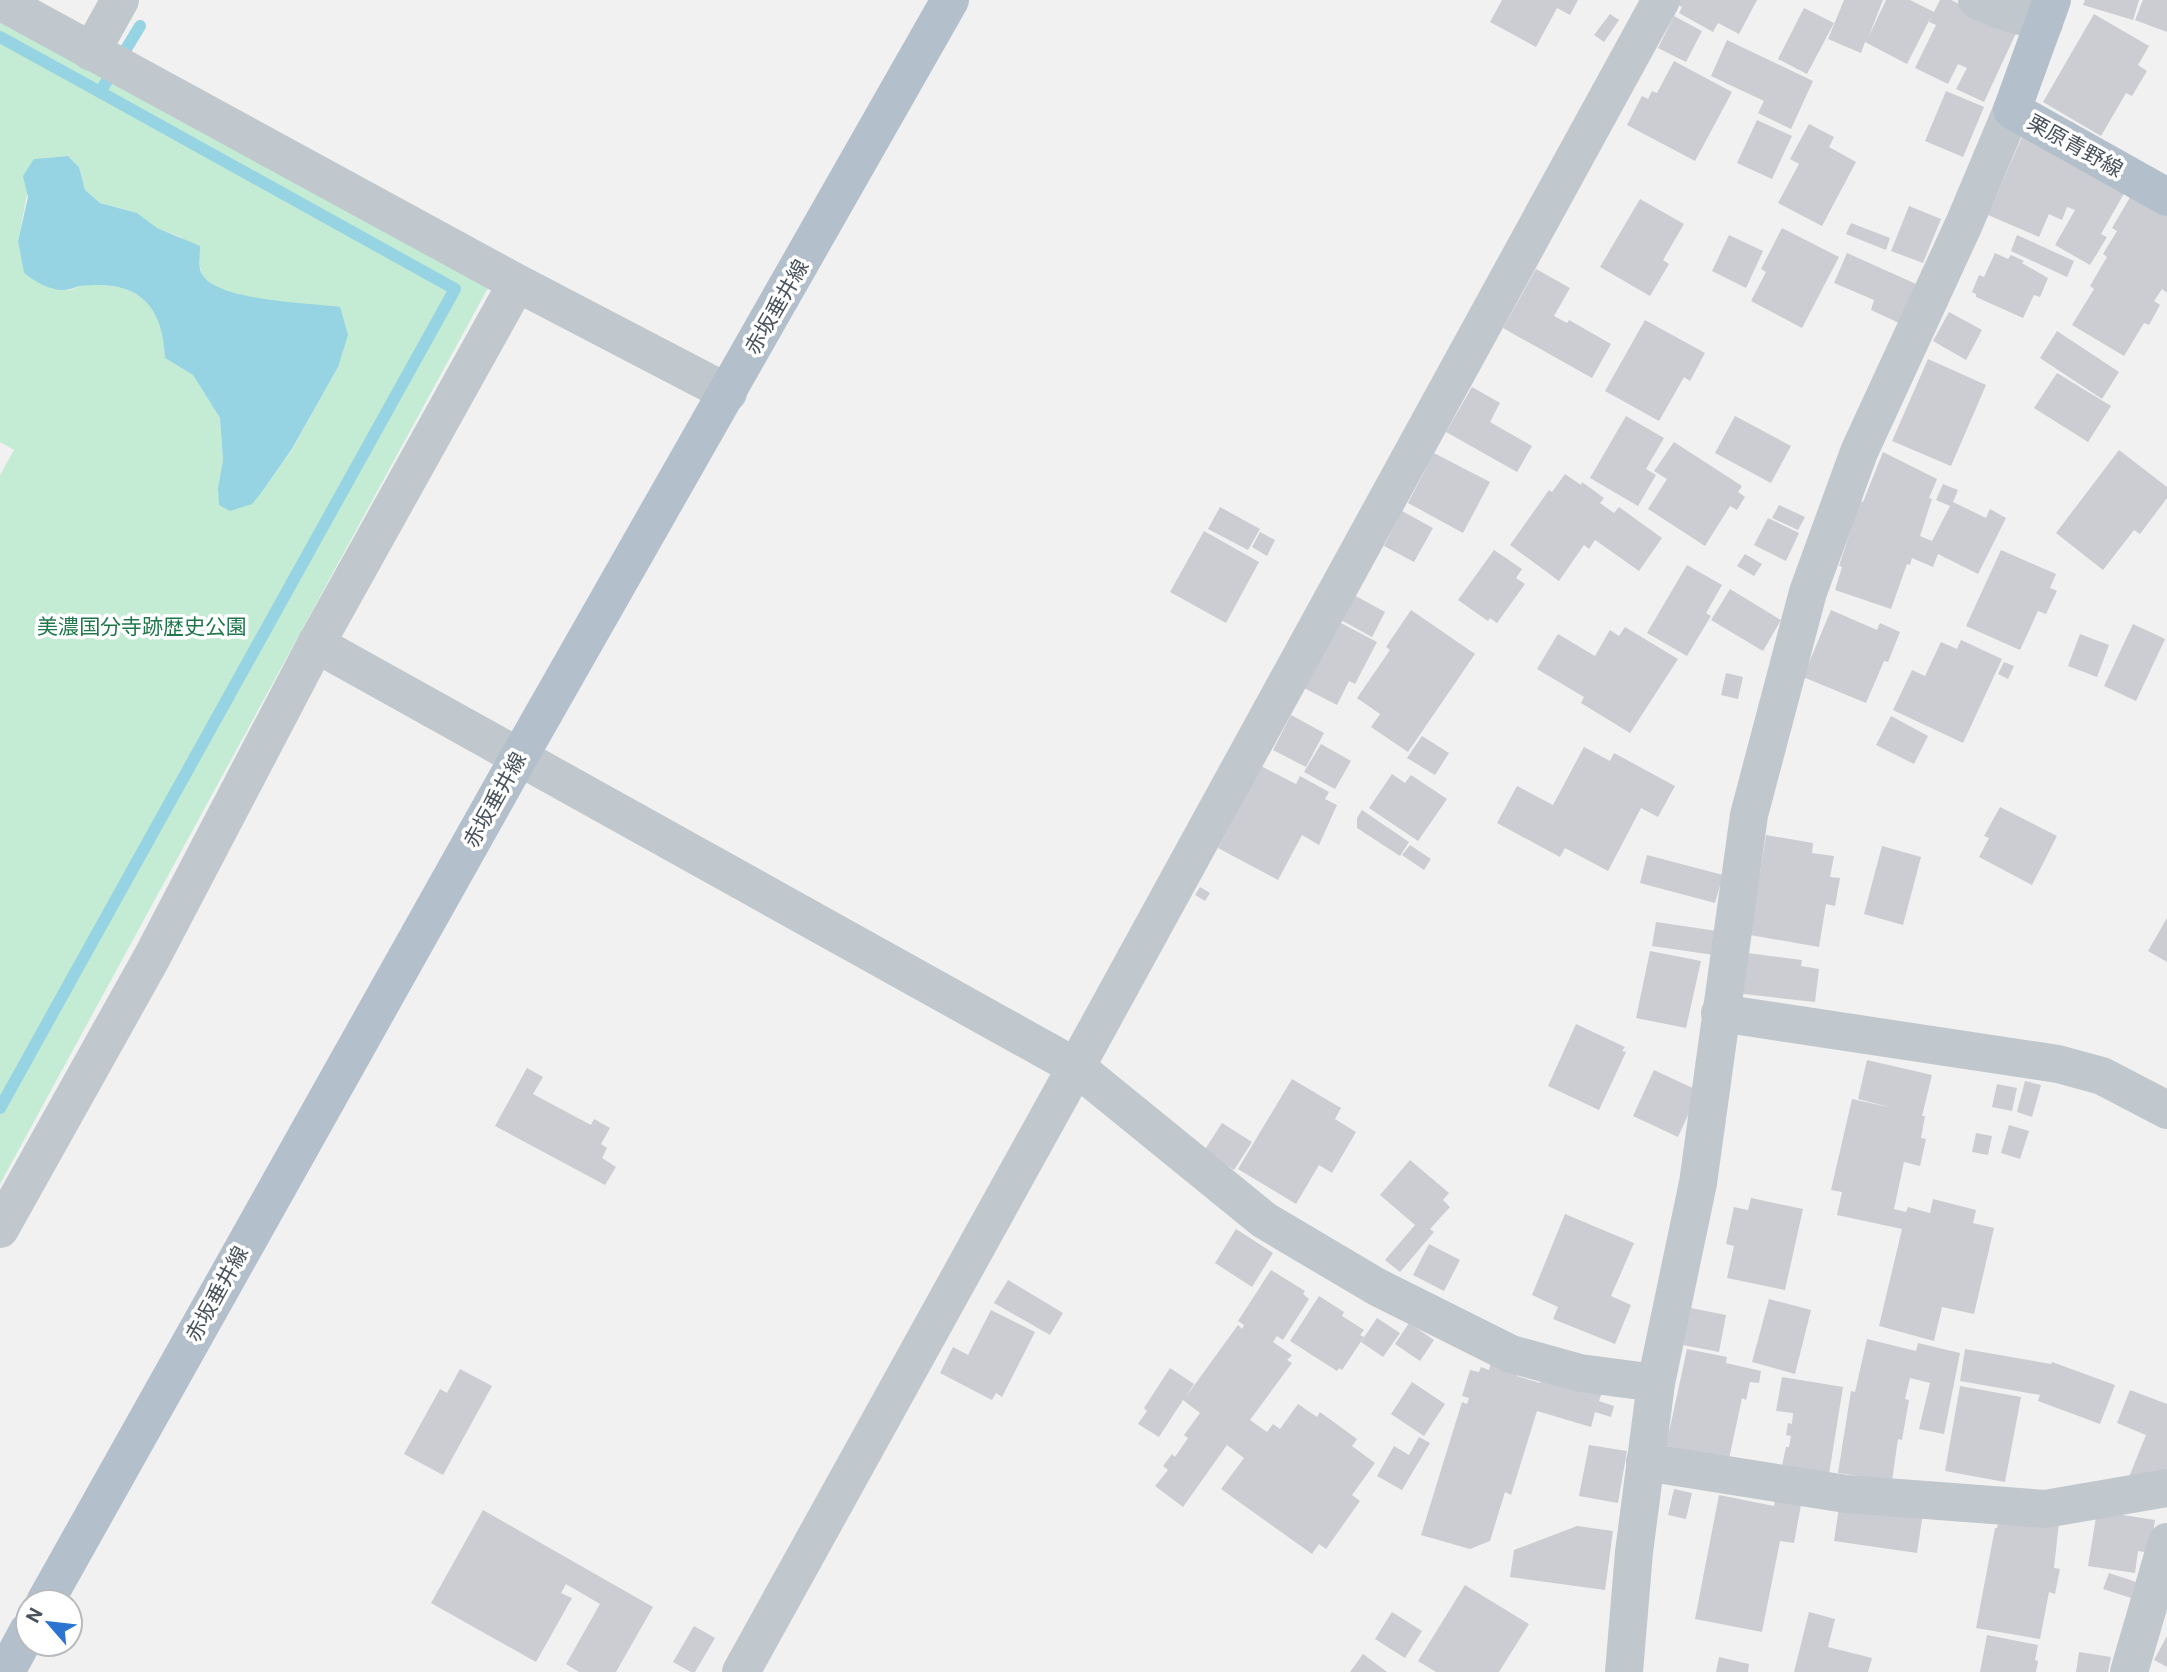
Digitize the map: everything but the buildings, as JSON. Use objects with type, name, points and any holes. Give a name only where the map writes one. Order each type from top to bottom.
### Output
[{"type":"main road","name":"赤坂垂井線","points":[[52,1588],[519,757],[950,0]]},
{"type":"main road","name":"栗原青野線","points":[[2048,12],[2012,110],[2167,197]]},
{"type":"street","points":[[91,52],[120,0]]},
{"type":"street","points":[[741,1672],[1661,0]]},
{"type":"street","points":[[1978,0],[1997,9],[2048,12]]},
{"type":"street","points":[[0,1],[517,283],[728,393]]},
{"type":"street","points":[[1624,1672],[1634,1552],[1656,1383],[1698,1183],[1749,815],[1808,592],[1860,452],[1964,224],[2012,110]]},
{"type":"street","points":[[0,1229],[151,959],[317,644],[517,283]]},
{"type":"street","points":[[317,644],[1076,1067],[1264,1220],[1377,1287],[1511,1354],[1580,1373],[1656,1383]]},
{"type":"street","points":[[1720,1013],[2058,1063],[2102,1076],[2167,1110]]},
{"type":"street","points":[[1645,1462],[1846,1494],[2045,1508],[2167,1488]]},
{"type":"street","points":[[2129,1672],[2167,1542]]},
{"type":"green space","name":"美濃国分寺跡歴史公園","points":[[0,20],[489,286],[0,1184],[0,475],[14,450],[0,442]],"holes":[[[68,156],[79,167],[85,190],[100,203],[137,213],[156,228],[181,237],[199,261],[202,276],[217,288],[243,296],[338,367],[292,450],[261,493],[218,488],[223,460],[220,418],[193,375],[165,358],[157,317],[142,298],[118,287],[100,285],[61,289],[24,273],[18,241],[34,159]]]},
{"type":"water","points":[[68,156],[79,167],[85,190],[100,203],[137,213],[157,228],[200,246],[200,270],[214,285],[247,296],[340,307],[348,335],[338,367],[292,449],[252,504],[230,511],[219,505],[218,488],[223,460],[220,418],[193,375],[165,358],[161,329],[150,306],[131,291],[118,287],[102,285],[53,289],[24,273],[18,241],[28,197],[23,176],[34,159]]},
{"type":"waterway","points":[[0,37],[100,92],[140,26]]},
{"type":"waterway","points":[[0,1108],[455,289],[100,92]]}]
